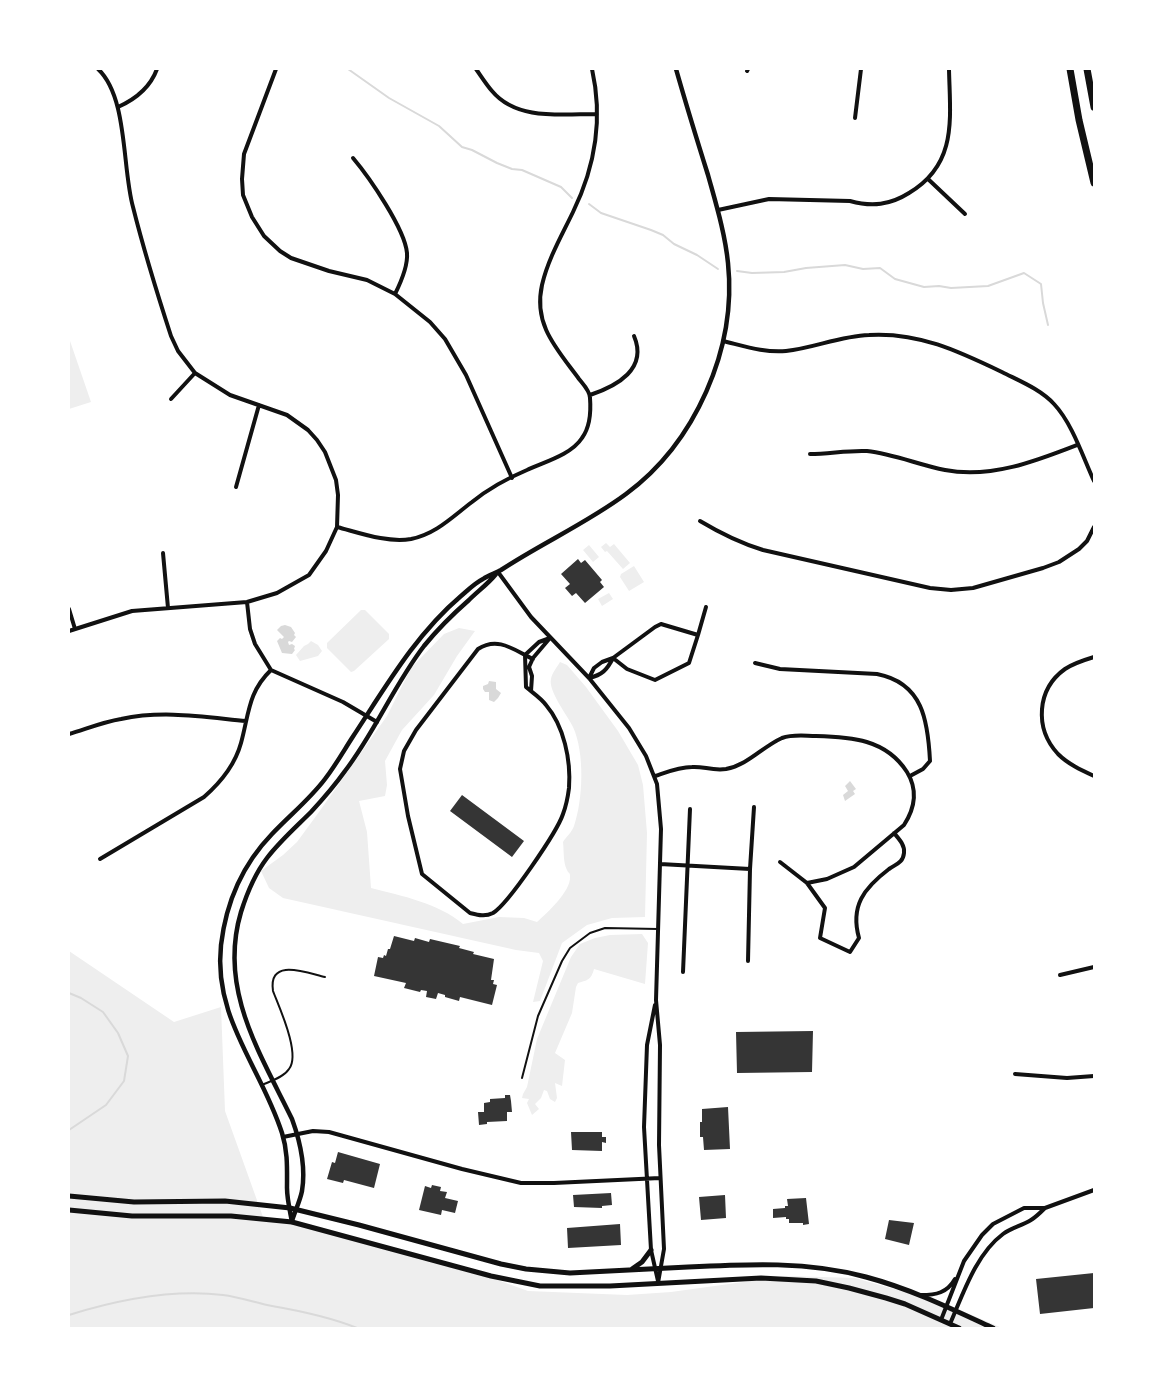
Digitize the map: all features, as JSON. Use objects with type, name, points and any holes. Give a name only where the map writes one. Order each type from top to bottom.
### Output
[{"type":"highway","points":[[1070,69],[1079,120],[1094,184]]},
{"type":"highway","points":[[1088,69],[1094,107]]},
{"type":"main road","points":[[69,1196],[134,1202],[225,1201],[293,1208],[500,1264],[526,1269],[570,1273],[746,1264],[799,1265],[824,1268],[866,1277],[920,1295],[993,1328]]},
{"type":"main road","points":[[69,1210],[132,1216],[243,1216],[292,1222],[522,1284],[557,1287],[761,1278],[816,1281],[886,1298],[959,1328]]},
{"type":"main road","points":[[631,1270],[642,1262],[650,1250]]},
{"type":"street","points":[[69,631],[132,611],[247,602],[277,592],[308,575],[326,551],[337,527],[338,494],[336,480],[325,452],[308,430],[278,411],[230,396],[195,373],[170,336],[130,192],[118,107],[107,80],[98,69]]},
{"type":"street","points":[[118,107],[142,93],[151,83],[157,69]]},
{"type":"street","points":[[276,69],[244,154],[243,195],[252,217],[264,236],[280,252],[291,258],[329,271],[367,280],[395,294],[430,322],[445,339],[466,374],[512,478]]},
{"type":"street","points":[[476,69],[491,91],[500,100],[514,108],[534,113],[597,114]]},
{"type":"street","points":[[337,527],[396,540],[420,536],[440,528],[473,501],[512,478],[566,452],[582,438],[590,418],[590,395],[556,348],[546,330],[542,320],[541,293],[549,264],[590,169],[596,142],[597,114],[592,69]]},
{"type":"street","points":[[292,1222],[293,1208],[287,1189],[288,1161],[283,1137],[262,1085],[231,1023],[224,996],[220,959],[226,915],[240,879],[255,855],[270,836],[320,786],[412,648],[434,620],[484,578],[498,572],[615,502],[637,486],[655,468],[681,436],[701,403],[712,378],[723,341],[728,307],[729,274],[718,210],[676,69]]},
{"type":"street","points":[[855,118],[861,69]]},
{"type":"street","points":[[718,210],[768,199],[850,201],[860,204],[882,204],[902,197],[928,179],[940,163],[950,132],[949,69]]},
{"type":"street","points":[[354,158],[396,223],[405,243],[407,254],[402,276],[395,294]]},
{"type":"street","points":[[928,179],[965,214]]},
{"type":"street","points":[[723,341],[760,350],[778,351],[868,335],[896,335],[930,341],[965,354],[1025,383],[1046,396],[1064,417],[1094,481]]},
{"type":"street","points":[[590,395],[611,388],[620,382],[634,366],[638,356],[638,345],[634,336]]},
{"type":"street","points":[[171,399],[195,373]]},
{"type":"street","points":[[236,487],[259,405]]},
{"type":"street","points":[[810,454],[867,452],[944,470],[984,473],[1040,459],[1077,445]]},
{"type":"street","points":[[700,521],[721,534],[763,550],[930,588],[951,590],[973,588],[1059,562],[1079,549],[1087,541],[1094,527]]},
{"type":"street","points":[[163,553],[168,608]]},
{"type":"street","points":[[498,572],[524,608],[589,678],[638,741],[655,776],[661,818],[656,1000],[660,1045],[658,1129],[664,1250],[658,1269],[658,1283]]},
{"type":"street","points":[[293,1208],[302,1190],[302,1172],[297,1134],[248,1026],[237,992],[234,949],[245,897],[258,871],[277,846],[332,788],[356,758],[409,669],[425,646],[460,608],[498,572]]},
{"type":"street","points":[[247,602],[250,629],[271,670],[343,702],[377,722]]},
{"type":"street","points":[[613,658],[627,669],[655,680],[689,663],[706,607]]},
{"type":"street","points":[[69,609],[75,629]]},
{"type":"street","points":[[589,678],[594,668],[602,662],[613,658],[661,624],[698,635]]},
{"type":"street","points":[[533,659],[525,655],[503,644],[485,645],[478,649],[416,730],[404,751],[400,769],[422,874],[470,913],[487,915],[494,912],[505,901],[551,837],[563,814],[569,787],[568,763],[564,740],[557,720],[546,704],[526,687],[525,655],[539,642],[550,638]]},
{"type":"street","points":[[532,691],[532,676],[529,667],[550,638]]},
{"type":"street","points":[[1094,657],[1075,663],[1057,675],[1045,693],[1041,714],[1046,735],[1057,753],[1074,766],[1094,776]]},
{"type":"street","points":[[589,678],[600,676],[608,669],[613,658]]},
{"type":"street","points":[[755,663],[780,669],[877,674],[888,676],[906,686],[920,703],[929,740],[930,761],[923,769],[910,776]]},
{"type":"street","points":[[100,859],[204,797],[212,790],[226,774],[234,760],[240,745],[250,700],[262,679],[271,670]]},
{"type":"street","points":[[69,734],[123,718],[157,714],[194,714],[246,721]]},
{"type":"street","points":[[655,776],[694,766],[715,770],[736,766],[782,738],[792,736],[840,737],[866,741],[891,754],[910,776],[914,795],[910,816],[904,825],[854,867],[827,879],[807,883]]},
{"type":"street","points":[[748,961],[750,869],[754,808]]},
{"type":"street","points":[[683,972],[690,809]]},
{"type":"street","points":[[780,862],[807,883],[825,908],[820,938],[850,952],[859,938],[856,928],[857,908],[861,898],[890,869],[899,864],[904,854],[903,844],[894,833]]},
{"type":"street","points":[[660,864],[750,869]]},
{"type":"street","points":[[1060,975],[1094,967]]},
{"type":"street","points":[[656,1000],[648,1046],[645,1092],[646,1179],[650,1250],[658,1269]]},
{"type":"street","points":[[1015,1074],[1067,1078],[1094,1076]]},
{"type":"street","points":[[283,1137],[314,1131],[329,1132],[521,1183],[660,1178]]},
{"type":"street","points":[[941,1320],[964,1261],[993,1224],[1024,1208],[1045,1208],[1094,1190]]},
{"type":"street","points":[[950,1324],[979,1262],[989,1248],[1010,1229],[1032,1220],[1045,1208]]},
{"type":"street","points":[[920,1295],[932,1295],[943,1292],[953,1283],[958,1275]]},
{"type":"lane","points":[[522,1078],[538,1016],[562,961],[570,948],[590,933],[605,928],[658,929]]},
{"type":"lane","points":[[262,1085],[289,1070],[293,1058],[290,1038],[273,990],[275,977],[281,970],[290,969],[325,977]]},
{"type":"shaded area","points":[[69,338],[91,402],[69,409]]},
{"type":"shaded area","points":[[606,543],[610,547],[614,544],[630,563],[623,569],[601,547]]},
{"type":"shaded area","points":[[589,545],[599,557],[593,562],[583,550]]},
{"type":"shaded area","points":[[634,566],[644,582],[629,591],[620,577],[621,574]]},
{"type":"shaded area","points":[[609,593],[613,599],[602,606],[598,599]]},
{"type":"shaded area","points":[[361,610],[365,610],[389,634],[389,639],[351,672],[327,648],[327,643]]},
{"type":"shaded area","points":[[285,625],[291,627],[296,637],[292,642],[288,642],[289,645],[295,646],[292,654],[282,653],[277,641],[284,637],[277,630]]},
{"type":"shaded area","points":[[459,628],[475,631],[457,656],[434,695],[402,730],[385,761],[387,785],[385,796],[359,801],[367,832],[371,888],[431,905],[463,924],[499,917],[524,918],[537,922],[558,901],[569,883],[570,874],[565,864],[563,842],[573,828],[581,790],[581,763],[577,738],[573,727],[555,697],[551,684],[552,675],[560,662],[567,665],[586,687],[618,731],[638,765],[643,785],[647,833],[645,917],[612,918],[587,925],[562,943],[540,1001],[533,1002],[543,961],[539,953],[516,950],[283,898],[269,888],[261,871],[297,842],[387,716],[411,668],[444,634]]},
{"type":"shaded area","points":[[311,641],[318,645],[322,651],[318,656],[300,661],[296,655]]},
{"type":"shaded area","points":[[489,681],[496,682],[496,689],[501,693],[494,702],[489,700],[489,692],[485,692],[483,689],[483,686],[488,684]]},
{"type":"shaded area","points":[[850,781],[856,789],[853,791],[855,794],[845,801],[843,795],[848,791],[845,786]]},
{"type":"shaded area","points":[[642,934],[648,943],[645,984],[594,969],[589,979],[578,983],[572,1013],[555,1053],[565,1060],[562,1086],[555,1083],[557,1098],[555,1102],[550,1099],[547,1091],[544,1090],[541,1098],[535,1104],[539,1109],[532,1115],[527,1103],[529,1099],[522,1098],[527,1087],[537,1039],[571,957],[580,944],[595,938],[610,935]]},
{"type":"shaded area","points":[[69,951],[174,1022],[221,1007],[225,1111],[263,1217],[464,1268],[528,1291],[627,1295],[671,1292],[787,1276],[855,1278],[944,1303],[1002,1328],[69,1328]]},
{"type":"building","points":[[578,559],[581,563],[585,560],[602,580],[600,582],[604,587],[585,603],[576,593],[572,596],[565,588],[570,584],[561,574]]},
{"type":"building","points":[[462,795],[524,841],[512,857],[450,811]]},
{"type":"building","points":[[394,936],[414,941],[415,938],[429,942],[430,939],[460,946],[459,948],[474,952],[473,954],[494,959],[491,980],[494,980],[493,984],[497,985],[492,1005],[460,997],[459,1001],[438,993],[436,999],[426,997],[427,991],[421,990],[420,992],[404,988],[406,983],[374,976],[378,957],[383,958],[384,955],[386,956]]},
{"type":"building","points":[[813,1031],[812,1072],[737,1073],[736,1032]]},
{"type":"building","points":[[505,1095],[510,1095],[512,1112],[507,1112],[507,1121],[487,1122],[487,1124],[479,1125],[478,1112],[484,1112],[484,1103],[490,1102],[490,1099],[505,1098]]},
{"type":"building","points":[[728,1107],[730,1149],[704,1150],[703,1137],[700,1137],[702,1109]]},
{"type":"building","points":[[571,1132],[602,1132],[602,1137],[606,1137],[606,1143],[602,1142],[602,1151],[572,1150]]},
{"type":"building","points":[[338,1152],[380,1164],[374,1188],[344,1180],[343,1183],[327,1179],[332,1162],[335,1163]]},
{"type":"building","points":[[432,1185],[441,1187],[440,1191],[447,1192],[445,1198],[458,1201],[455,1213],[442,1210],[441,1215],[419,1210],[425,1186],[431,1188]]},
{"type":"building","points":[[611,1193],[612,1205],[602,1206],[602,1208],[574,1207],[573,1195]]},
{"type":"building","points":[[725,1195],[726,1218],[701,1220],[699,1197]]},
{"type":"building","points":[[806,1198],[809,1224],[789,1223],[789,1219],[786,1219],[786,1217],[773,1218],[773,1209],[788,1206],[787,1199]]},
{"type":"building","points":[[889,1220],[914,1223],[909,1245],[885,1239]]},
{"type":"building","points":[[620,1224],[621,1245],[568,1248],[567,1228]]},
{"type":"building","points":[[1094,1273],[1094,1308],[1040,1314],[1036,1279]]},
{"type":"waterway","points":[[348,69],[389,98],[439,126],[462,147],[497,163],[512,169],[522,170],[561,187],[572,198]]},
{"type":"waterway","points":[[589,204],[601,213],[663,235],[674,244],[697,255],[718,269]]},
{"type":"waterway","points":[[737,271],[752,273],[784,272],[845,265],[863,269],[880,268],[895,279],[924,287],[939,286],[951,288],[988,286],[1024,273],[1041,284],[1048,325]]},
{"type":"waterway","points":[[69,993],[103,1012],[118,1033],[128,1056],[124,1081],[106,1105],[69,1130]]},
{"type":"waterway","points":[[69,1315],[125,1300],[184,1293],[229,1296],[305,1312],[357,1328]]}]
